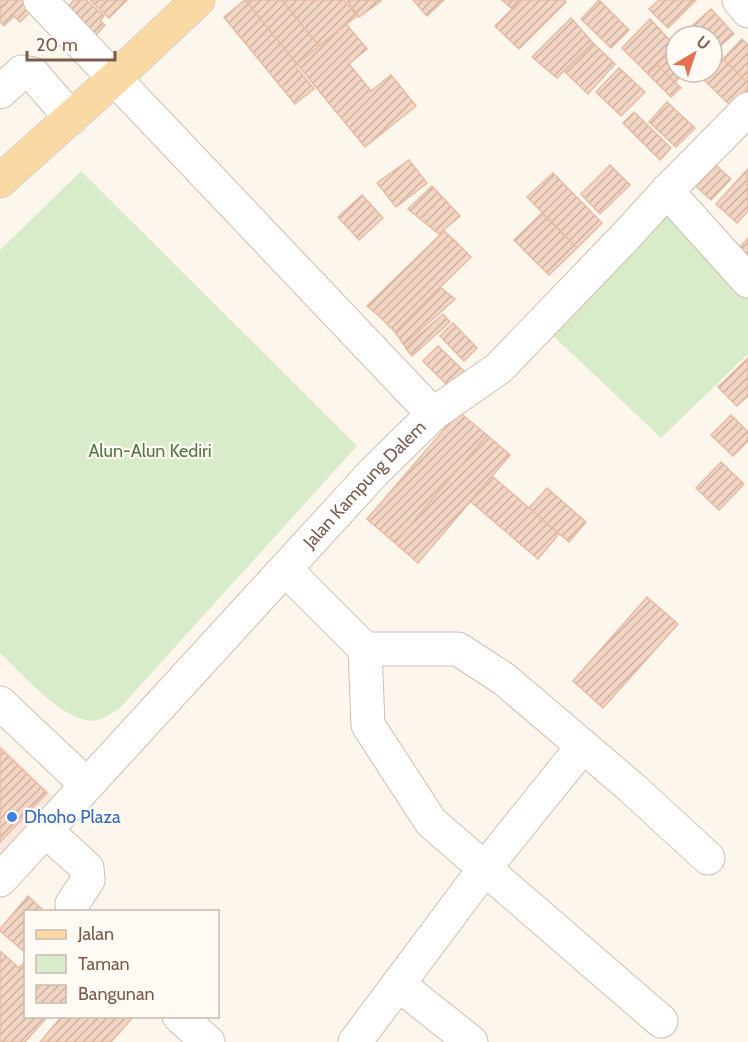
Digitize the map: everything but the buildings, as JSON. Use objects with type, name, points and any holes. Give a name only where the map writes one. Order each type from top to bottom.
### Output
[{"type":"main road","points":[[0,181],[116,78],[187,4]]},
{"type":"street","points":[[40,0],[433,414]]},
{"type":"street","points":[[739,0],[748,11]]},
{"type":"street","points":[[0,92],[22,72],[33,74],[71,118]]},
{"type":"street","name":"Jalan Kampung Dalem","points":[[0,880],[374,472],[433,414],[499,368],[667,191],[748,110]]},
{"type":"street","points":[[667,191],[748,281]]},
{"type":"street","points":[[286,570],[365,649],[368,724],[430,822],[661,1021]]},
{"type":"street","points":[[365,649],[458,649],[504,679],[708,858]]},
{"type":"street","points":[[0,703],[87,784]]},
{"type":"street","points":[[355,1042],[485,868],[583,746]]},
{"type":"street","points":[[45,830],[87,868],[88,880],[72,904],[73,910]]},
{"type":"street","points":[[398,984],[471,1042]]},
{"type":"street","points":[[179,1018],[208,1042]]},
{"type":"shaded area","name":"Dhoho Plaza","points":[[0,744],[56,799],[0,862]]},
{"type":"green space","name":"Alun-Alun Kediri","points":[[81,171],[357,446],[119,709],[98,720],[86,720],[73,716],[32,685],[0,653],[0,250]]},
{"type":"green space","points":[[672,199],[748,289],[748,354],[661,438],[545,328]]},
{"type":"place","name":"Dhoho Plaza","points":[[12,817]]}]
